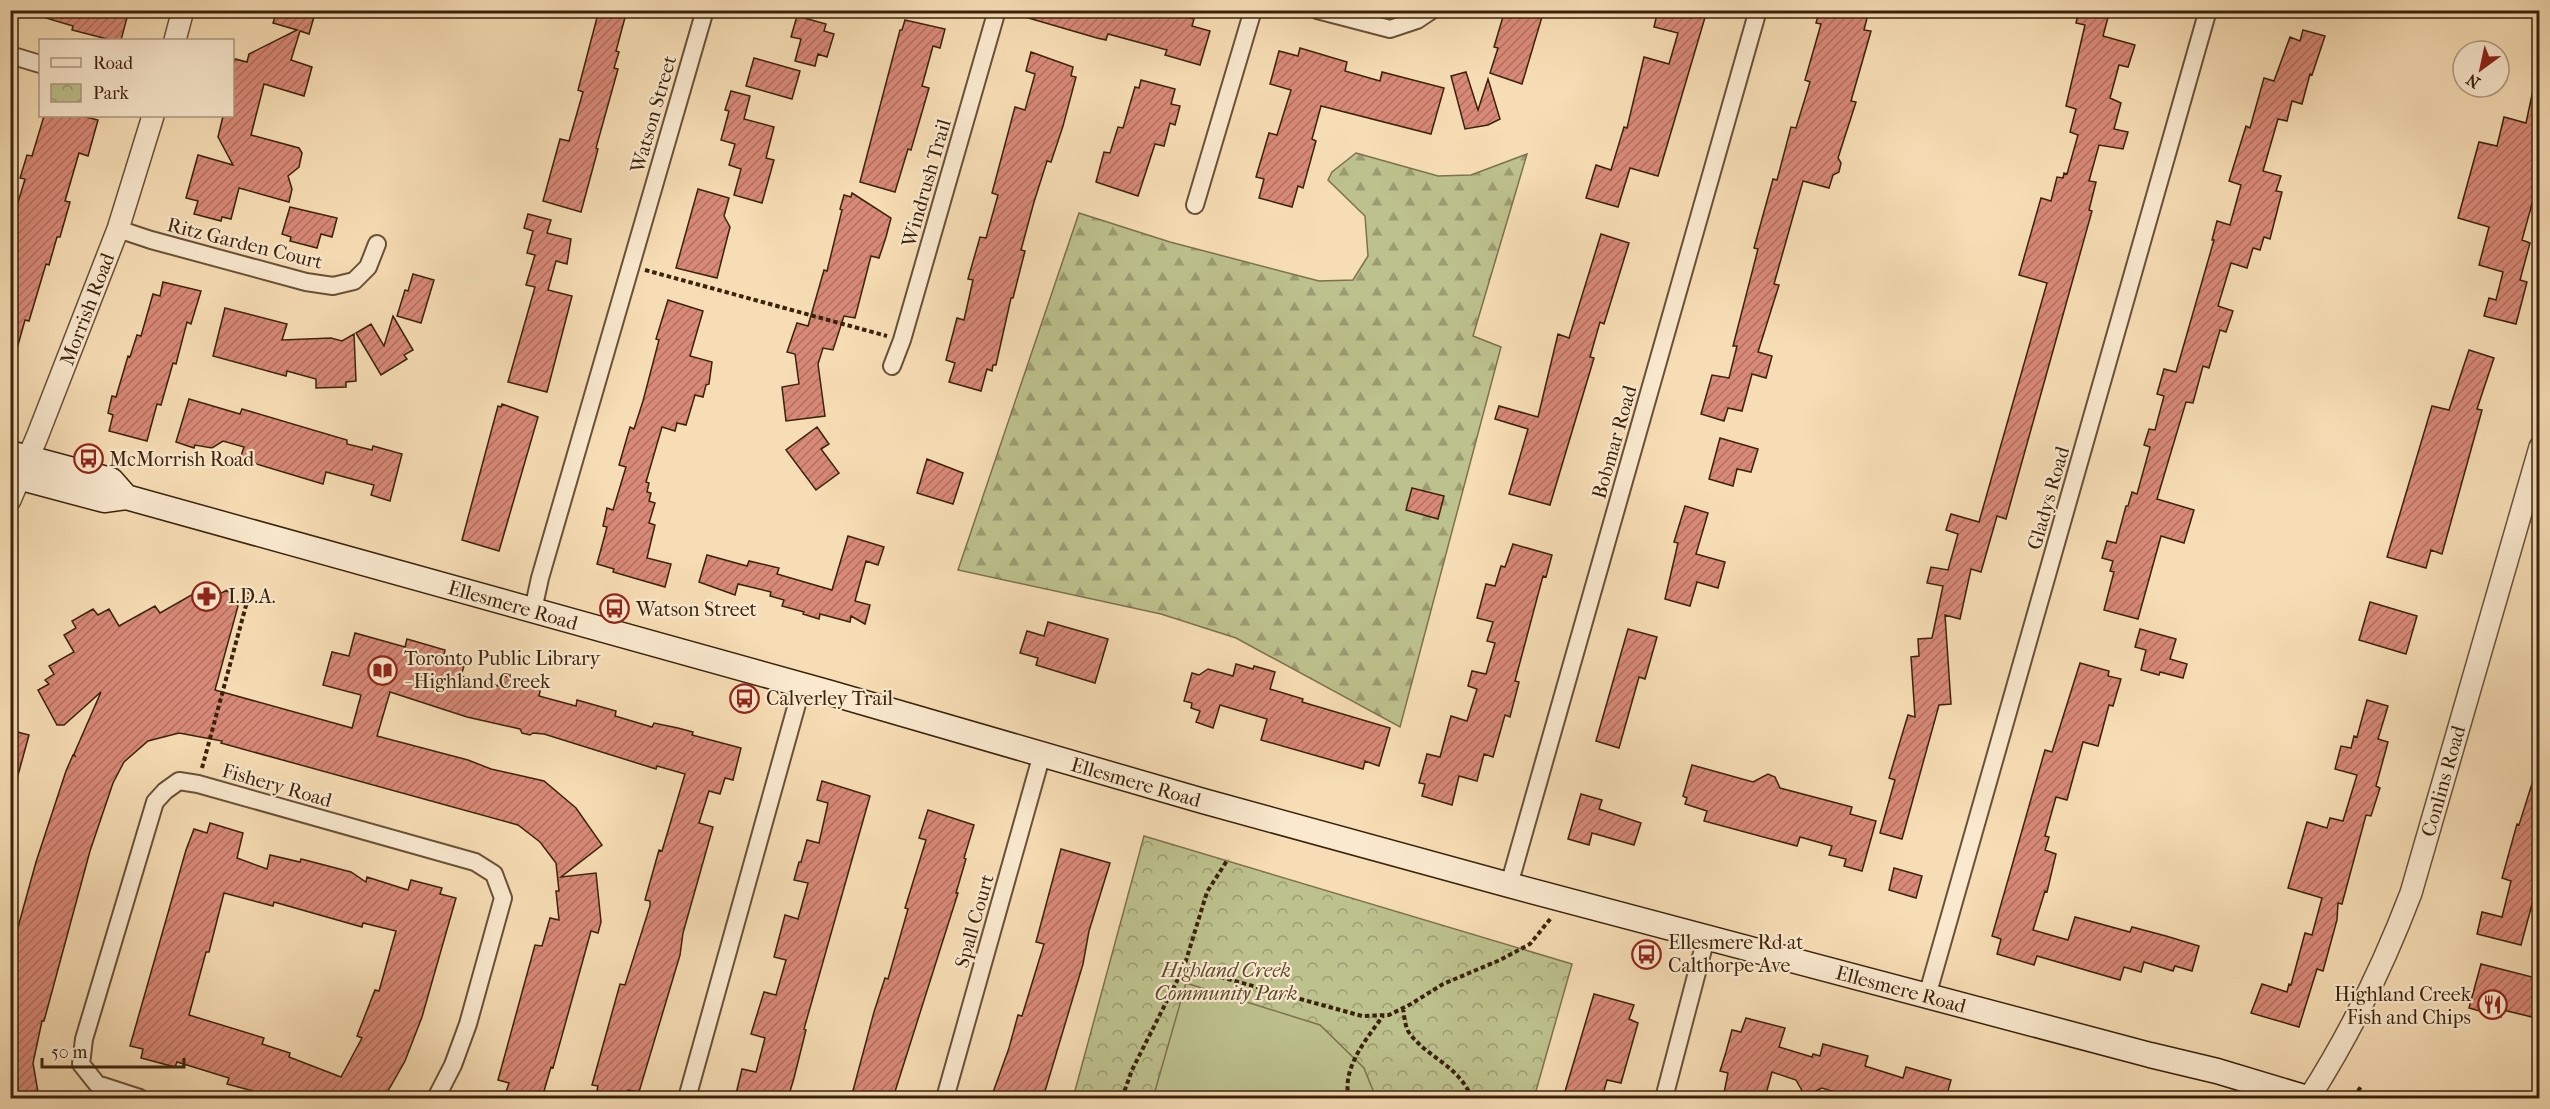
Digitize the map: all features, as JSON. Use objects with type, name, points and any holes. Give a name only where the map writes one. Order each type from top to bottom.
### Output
[{"type":"main road","name":"Ellesmere Road","points":[[17,466],[111,480],[126,497],[534,610],[1203,801],[1566,901],[2217,1071],[2308,1098]]},
{"type":"main road","name":"Ellesmere Road","points":[[2150,1055],[2214,1084],[2256,1098]]},
{"type":"street","points":[[175,39],[183,10]]},
{"type":"street","name":"Watson Street","points":[[534,610],[540,578],[705,10]]},
{"type":"street","name":"Windrush Trail","points":[[892,366],[902,340],[997,10]]},
{"type":"street","points":[[1195,205],[1253,10]]},
{"type":"street","points":[[1317,10],[1390,29],[1417,21],[1431,10]]},
{"type":"street","name":"Bobmar Road","points":[[1509,885],[1758,10]]},
{"type":"street","name":"Gladys Road","points":[[1927,996],[2208,10]]},
{"type":"street","points":[[10,56],[39,64]]},
{"type":"street","name":"Morrish Road","points":[[10,500],[17,466],[118,229],[153,117]]},
{"type":"street","name":"Ritz Garden Court","points":[[118,229],[306,282],[333,286],[354,281],[368,267],[377,244]]},
{"type":"street","name":"Conlins Road","points":[[2308,1098],[2324,1075],[2383,960],[2411,893],[2540,447]]},
{"type":"street","points":[[687,1098],[802,686]]},
{"type":"street","name":"Spall Court","points":[[945,1098],[1027,814],[1042,754]]},
{"type":"street","name":"Fishery Road","points":[[140,1098],[96,1084],[81,1064],[84,1039],[155,802],[179,781],[198,784],[475,862],[494,874],[503,898],[468,1024],[453,1065],[436,1098]]},
{"type":"street","points":[[1664,1098],[1706,938]]},
{"type":"path","points":[[630,266],[902,340]]},
{"type":"path","points":[[198,784],[251,587]]},
{"type":"path","points":[[1122,1098],[1132,1070],[1184,967],[1207,892],[1228,859]]},
{"type":"path","points":[[1184,967],[1362,1016],[1383,1015],[1403,1008],[1443,984],[1500,960],[1530,944],[1566,901]]},
{"type":"path","points":[[1403,1008],[1407,1029],[1452,1068],[1467,1087],[1472,1098]]},
{"type":"path","points":[[1349,1098],[1351,1069],[1360,1047],[1383,1015]]},
{"type":"path","points":[[2358,1091],[2362,1085]]},
{"type":"green space","points":[[1356,153],[1438,176],[1471,175],[1527,154],[1473,336],[1501,347],[1400,727],[1236,638],[1161,614],[958,570],[1079,213],[1170,242],[1319,281],[1353,280],[1368,256],[1365,216],[1328,180],[1332,172]]},
{"type":"green space","name":"Highland Creek Community Park","points":[[1144,836],[1572,964],[1534,1098],[1073,1098]]},
{"type":"green space","points":[[1186,983],[1320,1025],[1364,1068],[1376,1098],[1153,1098]]},
{"type":"building","points":[[37,10],[129,10],[121,39],[107,39],[72,30],[73,26],[36,15]]},
{"type":"building","points":[[277,10],[316,10],[309,34],[300,31],[291,60],[312,67],[304,96],[264,84],[251,135],[299,148],[302,153],[299,167],[288,176],[292,189],[289,202],[239,188],[231,219],[222,217],[221,221],[194,214],[198,201],[186,198],[198,155],[233,165],[218,137],[223,117],[234,117],[235,59],[247,62],[249,54],[297,30],[273,23]]},
{"type":"building","points":[[599,10],[627,10],[616,51],[619,52],[614,68],[618,69],[581,212],[543,201],[560,139],[569,141],[583,92],[578,90]]},
{"type":"building","points":[[1019,10],[1158,10],[1194,19],[1192,26],[1210,31],[1200,65],[1165,55],[1167,50],[1108,34],[1106,40],[1097,38],[1018,15]]},
{"type":"building","points":[[1505,10],[1544,10],[1522,84],[1490,73],[1498,48],[1494,47]]},
{"type":"building","points":[[1658,10],[1693,10],[1706,14],[1658,176],[1630,168],[1618,207],[1586,198],[1596,165],[1611,170],[1624,127],[1627,128],[1644,57],[1669,64],[1678,33],[1654,27]]},
{"type":"building","points":[[1820,10],[1839,10],[1867,18],[1864,30],[1871,31],[1851,101],[1856,102],[1838,158],[1841,163],[1839,172],[1833,175],[1829,188],[1803,181],[1774,284],[1779,285],[1758,352],[1772,356],[1766,378],[1752,374],[1742,411],[1728,408],[1724,421],[1701,414],[1712,375],[1729,378],[1737,346],[1733,346],[1758,249],[1754,248],[1773,179],[1777,180],[1791,127],[1796,128],[1810,82],[1805,80],[1821,24],[1816,23]]},
{"type":"building","points":[[2079,10],[2110,10],[2103,36],[2135,45],[2128,67],[2119,65],[2110,98],[2121,103],[2114,129],[2128,132],[2123,149],[2099,145],[2089,181],[2096,182],[2089,210],[2092,211],[2006,519],[1997,516],[1981,572],[1971,569],[1960,619],[1945,615],[1951,704],[1939,705],[1902,839],[1880,833],[1895,780],[1889,778],[1908,715],[1915,717],[1911,657],[1919,656],[1918,639],[1932,638],[1943,586],[1927,583],[1931,567],[1948,570],[1958,534],[1946,530],[1951,514],[1979,522],[2047,283],[2019,275],[2041,198],[2051,201],[2057,177],[2063,178],[2064,173],[2067,174],[2078,135],[2070,132],[2076,109],[2066,106],[2085,25],[2076,23]]},
{"type":"building","points":[[797,16],[826,24],[824,31],[834,34],[827,57],[818,54],[815,66],[795,61],[801,39],[791,37]]},
{"type":"building","points":[[905,20],[945,29],[940,48],[933,46],[922,86],[929,88],[911,150],[908,149],[895,192],[860,182],[900,30]]},
{"type":"building","points":[[2303,30],[2325,36],[2312,75],[2310,74],[2302,104],[2292,101],[2287,121],[2278,119],[2263,171],[2281,176],[2276,191],[2282,192],[2270,239],[2264,237],[2260,250],[2253,248],[2247,268],[2231,263],[2218,306],[2233,311],[2226,332],[2220,330],[2209,368],[2203,366],[2193,403],[2186,402],[2157,499],[2194,510],[2184,543],[2161,536],[2138,619],[2104,610],[2114,572],[2110,571],[2113,561],[2102,558],[2107,541],[2116,543],[2132,492],[2137,494],[2150,447],[2144,445],[2149,429],[2155,430],[2164,396],[2157,394],[2164,369],[2176,372],[2214,240],[2212,240],[2217,221],[2230,225],[2241,185],[2229,181],[2246,126],[2250,128],[2264,78],[2274,81],[2290,37],[2300,41]]},
{"type":"building","points":[[1300,48],[1347,62],[1345,71],[1380,81],[1382,72],[1444,88],[1431,134],[1321,106],[1312,139],[1316,141],[1303,188],[1298,186],[1292,207],[1259,198],[1264,179],[1256,177],[1269,133],[1277,135],[1291,90],[1270,84],[1279,51],[1298,56]]},
{"type":"building","points":[[1031,52],[1073,67],[1071,76],[1076,77],[1051,162],[1047,161],[1034,202],[1021,250],[1025,251],[1013,298],[1011,298],[996,365],[993,365],[992,371],[987,369],[981,391],[949,382],[955,363],[946,360],[957,318],[964,320],[973,280],[968,279],[980,237],[986,238],[998,195],[992,193],[1015,107],[1025,110],[1035,74],[1026,71]]},
{"type":"building","points":[[754,58],[800,71],[792,99],[746,86]]},
{"type":"building","points":[[1466,72],[1478,110],[1488,79],[1500,119],[1488,125],[1465,129],[1451,76]]},
{"type":"building","points":[[1141,80],[1175,89],[1171,104],[1180,106],[1175,125],[1170,123],[1164,146],[1155,144],[1138,196],[1096,182],[1104,152],[1110,153],[1118,127],[1123,128],[1135,87],[1139,88]]},
{"type":"building","points":[[2533,90],[2540,91],[2540,175],[2522,240],[2530,243],[2520,280],[2527,282],[2516,324],[2484,316],[2489,298],[2496,300],[2503,272],[2479,265],[2489,227],[2458,218],[2479,142],[2497,146],[2504,117],[2526,123]]},
{"type":"building","points":[[731,91],[750,96],[744,119],[774,127],[766,158],[774,160],[762,203],[734,195],[741,169],[729,165],[735,144],[721,140],[729,111],[725,110]]},
{"type":"building","points":[[44,117],[86,117],[98,120],[88,156],[79,153],[65,201],[70,202],[60,237],[57,237],[49,265],[46,264],[29,321],[25,320],[15,356],[10,355],[10,229],[25,179],[20,178],[27,155],[32,156]]},
{"type":"building","points":[[698,189],[729,198],[724,216],[730,227],[717,278],[676,268]]},
{"type":"building","points":[[852,193],[891,218],[886,237],[879,258],[871,256],[855,318],[844,316],[833,350],[823,348],[818,364],[825,416],[786,421],[782,387],[799,384],[795,354],[787,352],[797,323],[808,326],[824,270],[827,271],[844,195],[851,197]]},
{"type":"building","points":[[290,207],[337,218],[332,237],[321,234],[317,248],[290,241],[291,237],[282,234]]},
{"type":"building","points":[[528,214],[551,220],[547,233],[571,239],[567,264],[556,261],[548,290],[572,296],[547,392],[508,382],[535,287],[526,285],[535,255],[527,253],[533,231],[524,228]]},
{"type":"building","points":[[1601,234],[1629,243],[1604,324],[1600,322],[1590,357],[1594,358],[1550,505],[1509,494],[1528,429],[1495,419],[1499,406],[1538,417],[1558,334],[1569,338]]},
{"type":"building","points":[[413,274],[434,280],[421,323],[397,316]]},
{"type":"building","points":[[163,282],[201,291],[191,324],[187,322],[176,364],[173,363],[161,405],[157,404],[147,441],[109,431],[113,415],[108,413],[112,396],[116,397],[137,335],[141,336],[153,294],[160,296]]},
{"type":"building","points":[[668,300],[703,311],[690,356],[712,362],[709,384],[706,385],[703,397],[695,395],[686,425],[677,423],[675,431],[662,427],[646,482],[649,483],[647,492],[651,493],[649,501],[655,503],[649,523],[655,525],[647,558],[671,564],[665,587],[613,572],[614,569],[597,564],[607,527],[603,526],[607,508],[613,510],[626,467],[619,465],[630,427],[634,429],[643,401],[659,340],[656,339]]},
{"type":"building","points":[[225,308],[287,324],[282,340],[331,338],[342,341],[354,334],[356,381],[346,382],[346,387],[316,388],[316,379],[287,371],[286,376],[213,356]]},
{"type":"building","points":[[393,316],[413,350],[404,355],[407,359],[381,375],[356,333],[371,324],[384,346]]},
{"type":"building","points":[[2469,350],[2494,358],[2477,409],[2482,410],[2442,554],[2431,550],[2426,568],[2387,557],[2432,406],[2449,410]]},
{"type":"building","points":[[189,399],[240,414],[242,409],[347,440],[347,444],[372,450],[373,446],[402,454],[390,501],[371,495],[374,485],[326,472],[323,484],[240,459],[244,447],[223,441],[212,448],[195,445],[194,448],[176,442]]},
{"type":"building","points":[[502,404],[538,417],[499,551],[462,540],[498,406],[501,407]]},
{"type":"building","points":[[817,427],[829,444],[821,449],[839,473],[816,490],[786,450]]},
{"type":"building","points":[[1720,438],[1758,449],[1751,472],[1737,469],[1733,486],[1709,479]]},
{"type":"building","points":[[927,459],[963,473],[953,504],[917,493]]},
{"type":"building","points":[[1412,488],[1444,496],[1438,519],[1406,510]]},
{"type":"building","points":[[1685,506],[1708,513],[1696,554],[1725,562],[1718,588],[1697,582],[1690,606],[1665,599],[1678,543],[1674,542]]},
{"type":"building","points":[[848,536],[884,547],[878,565],[866,561],[855,601],[870,605],[865,624],[851,616],[850,622],[820,614],[819,619],[803,614],[804,612],[782,606],[784,600],[770,596],[771,592],[738,584],[735,595],[699,582],[707,555],[747,566],[749,561],[779,568],[777,574],[832,590]]},
{"type":"building","points":[[1513,544],[1552,555],[1546,577],[1543,576],[1515,681],[1519,682],[1510,717],[1505,715],[1493,757],[1484,754],[1477,781],[1459,776],[1452,805],[1422,796],[1425,784],[1419,783],[1427,754],[1440,757],[1451,716],[1467,721],[1477,689],[1468,686],[1472,671],[1486,674],[1495,643],[1487,641],[1493,622],[1477,618],[1486,584],[1495,586],[1501,566],[1505,567]]},
{"type":"building","points":[[209,585],[216,596],[227,590],[238,606],[215,690],[352,728],[361,695],[323,685],[332,652],[349,656],[355,633],[405,647],[407,639],[445,650],[443,659],[464,666],[461,676],[498,686],[501,675],[541,687],[539,696],[576,706],[577,700],[616,711],[615,716],[652,727],[654,723],[678,728],[693,732],[692,735],[741,748],[733,780],[725,778],[720,794],[709,791],[699,823],[713,827],[683,933],[680,955],[639,1092],[628,1090],[625,1098],[597,1091],[598,1086],[592,1085],[620,984],[625,985],[650,906],[650,901],[645,900],[685,774],[657,766],[656,769],[544,734],[522,733],[520,729],[467,717],[390,692],[377,736],[468,760],[491,769],[544,781],[576,808],[602,845],[561,877],[596,873],[601,922],[598,933],[591,931],[553,1068],[551,1067],[542,1098],[504,1098],[509,1083],[498,1080],[535,945],[542,946],[550,918],[559,920],[556,863],[540,842],[518,825],[221,743],[222,741],[179,733],[148,741],[124,762],[113,783],[90,851],[44,1021],[42,1021],[33,1063],[39,1098],[10,1098],[10,956],[36,862],[66,771],[73,755],[75,756],[101,692],[64,725],[57,725],[38,690],[49,684],[45,680],[54,674],[49,666],[74,652],[64,635],[76,628],[72,621],[93,609],[98,615],[109,609],[119,626],[155,606],[160,613]]},
{"type":"building","points":[[2370,602],[2417,616],[2406,654],[2359,640]]},
{"type":"building","points":[[1048,622],[1108,639],[1095,683],[1036,665],[1038,658],[1020,653],[1027,631],[1044,636]]},
{"type":"building","points":[[1628,629],[1657,637],[1645,679],[1639,677],[1619,748],[1596,741]]},
{"type":"building","points":[[2140,629],[2176,639],[2170,659],[2187,664],[2183,678],[2141,670],[2146,650],[2135,647]]},
{"type":"building","points":[[2080,663],[2109,671],[2108,676],[2121,679],[2113,706],[2109,705],[2098,746],[2083,742],[2067,800],[2056,797],[2045,836],[2049,837],[2045,850],[2056,854],[2047,892],[2045,891],[2033,930],[2068,940],[2075,917],[2130,932],[2132,927],[2199,946],[2192,971],[2175,966],[2173,971],[2144,962],[2141,972],[2124,967],[2120,980],[2037,956],[2034,965],[1997,954],[2001,939],[1992,936],[2045,750],[2052,752]]},
{"type":"building","points":[[1236,664],[1275,672],[1270,689],[1303,699],[1302,702],[1390,728],[1379,766],[1365,761],[1363,769],[1261,740],[1267,719],[1220,705],[1213,728],[1196,722],[1200,711],[1191,708],[1192,703],[1184,701],[1192,673],[1199,675],[1208,669],[1233,676]]},
{"type":"building","points":[[2367,700],[2388,706],[2378,739],[2388,742],[2376,786],[2380,788],[2371,816],[2366,815],[2342,904],[2338,903],[2337,920],[2323,971],[2317,969],[2299,1027],[2251,1013],[2262,984],[2287,992],[2305,933],[2312,935],[2322,898],[2288,888],[2307,822],[2327,828],[2330,818],[2343,821],[2357,775],[2335,769],[2341,746],[2351,748],[2354,736],[2357,737]]},
{"type":"building","points":[[10,730],[29,735],[15,786],[10,786]]},
{"type":"building","points":[[1692,765],[1753,782],[1768,774],[1775,777],[1780,788],[1852,807],[1850,814],[1876,821],[1862,871],[1844,866],[1846,859],[1829,855],[1832,846],[1800,837],[1797,846],[1704,821],[1707,811],[1685,804],[1687,798],[1683,796]]},
{"type":"building","points":[[2535,774],[2540,774],[2540,846],[2534,865],[2540,867],[2540,875],[2521,945],[2477,934],[2482,912],[2502,917],[2511,881],[2502,878],[2517,824],[2519,825]]},
{"type":"building","points":[[822,781],[870,796],[804,1029],[806,1030],[794,1078],[788,1098],[735,1098],[742,1069],[756,1072],[765,1038],[751,1034],[764,992],[776,995],[786,960],[774,957],[785,915],[798,919],[808,883],[794,880],[799,862],[801,862],[807,840],[819,843],[828,803],[817,800]]},
{"type":"building","points":[[1581,794],[1602,800],[1599,809],[1641,823],[1634,845],[1592,833],[1589,845],[1568,839]]},
{"type":"building","points":[[928,810],[974,825],[964,858],[966,859],[956,893],[958,893],[893,1098],[851,1098],[874,1012],[885,978],[888,979],[908,909],[905,908],[926,840],[919,838]]},
{"type":"building","points":[[210,823],[243,833],[237,858],[267,869],[270,855],[300,862],[301,859],[351,872],[366,882],[367,877],[408,890],[411,880],[442,888],[440,894],[456,898],[422,1017],[405,1061],[384,1098],[251,1098],[253,1091],[227,1084],[229,1078],[177,1062],[175,1067],[141,1058],[143,1049],[130,1046],[186,850],[194,829],[207,833]],"holes":[[[224,893],[273,906],[274,902],[362,927],[363,923],[396,931],[379,991],[375,990],[357,1036],[362,1038],[341,1077],[289,1057],[290,1053],[262,1044],[264,1038],[189,1015],[206,952],[209,952]]]},
{"type":"building","points":[[1061,849],[1110,863],[1089,931],[1083,964],[1043,1098],[991,1098],[1018,1015],[1022,1016],[1044,944],[1036,942]]},
{"type":"building","points":[[1894,868],[1922,876],[1916,898],[1889,890]]},
{"type":"building","points":[[2481,964],[2540,979],[2540,1019],[2503,1010],[2501,1017],[2469,1008]]},
{"type":"building","points":[[1594,994],[1634,1005],[1629,1019],[1638,1023],[1621,1083],[1607,1080],[1602,1098],[1570,1098],[1564,1095]]},
{"type":"building","points":[[1746,1018],[1785,1028],[1779,1047],[1812,1057],[1813,1054],[1820,1056],[1823,1044],[1868,1056],[1865,1066],[1903,1078],[1906,1067],[1951,1080],[1946,1098],[1840,1098],[1841,1094],[1822,1088],[1805,1096],[1796,1080],[1772,1072],[1765,1098],[1723,1098],[1728,1073],[1720,1071],[1732,1030],[1741,1032]]},
{"type":"place","name":"McMorrish Road","points":[[88,459]]},
{"type":"place","name":"I.D.A.","points":[[207,596]]},
{"type":"place","name":"Watson Street","points":[[615,609]]},
{"type":"place","name":"Toronto Public Library - Highland Creek","points":[[383,670]]},
{"type":"place","name":"Calverley Trail","points":[[745,698]]},
{"type":"place","name":"Ellesmere Rd at Calthorpe Ave","points":[[1647,954]]},
{"type":"place","name":"Highland Creek Fish and Chips","points":[[2492,1005]]}]
